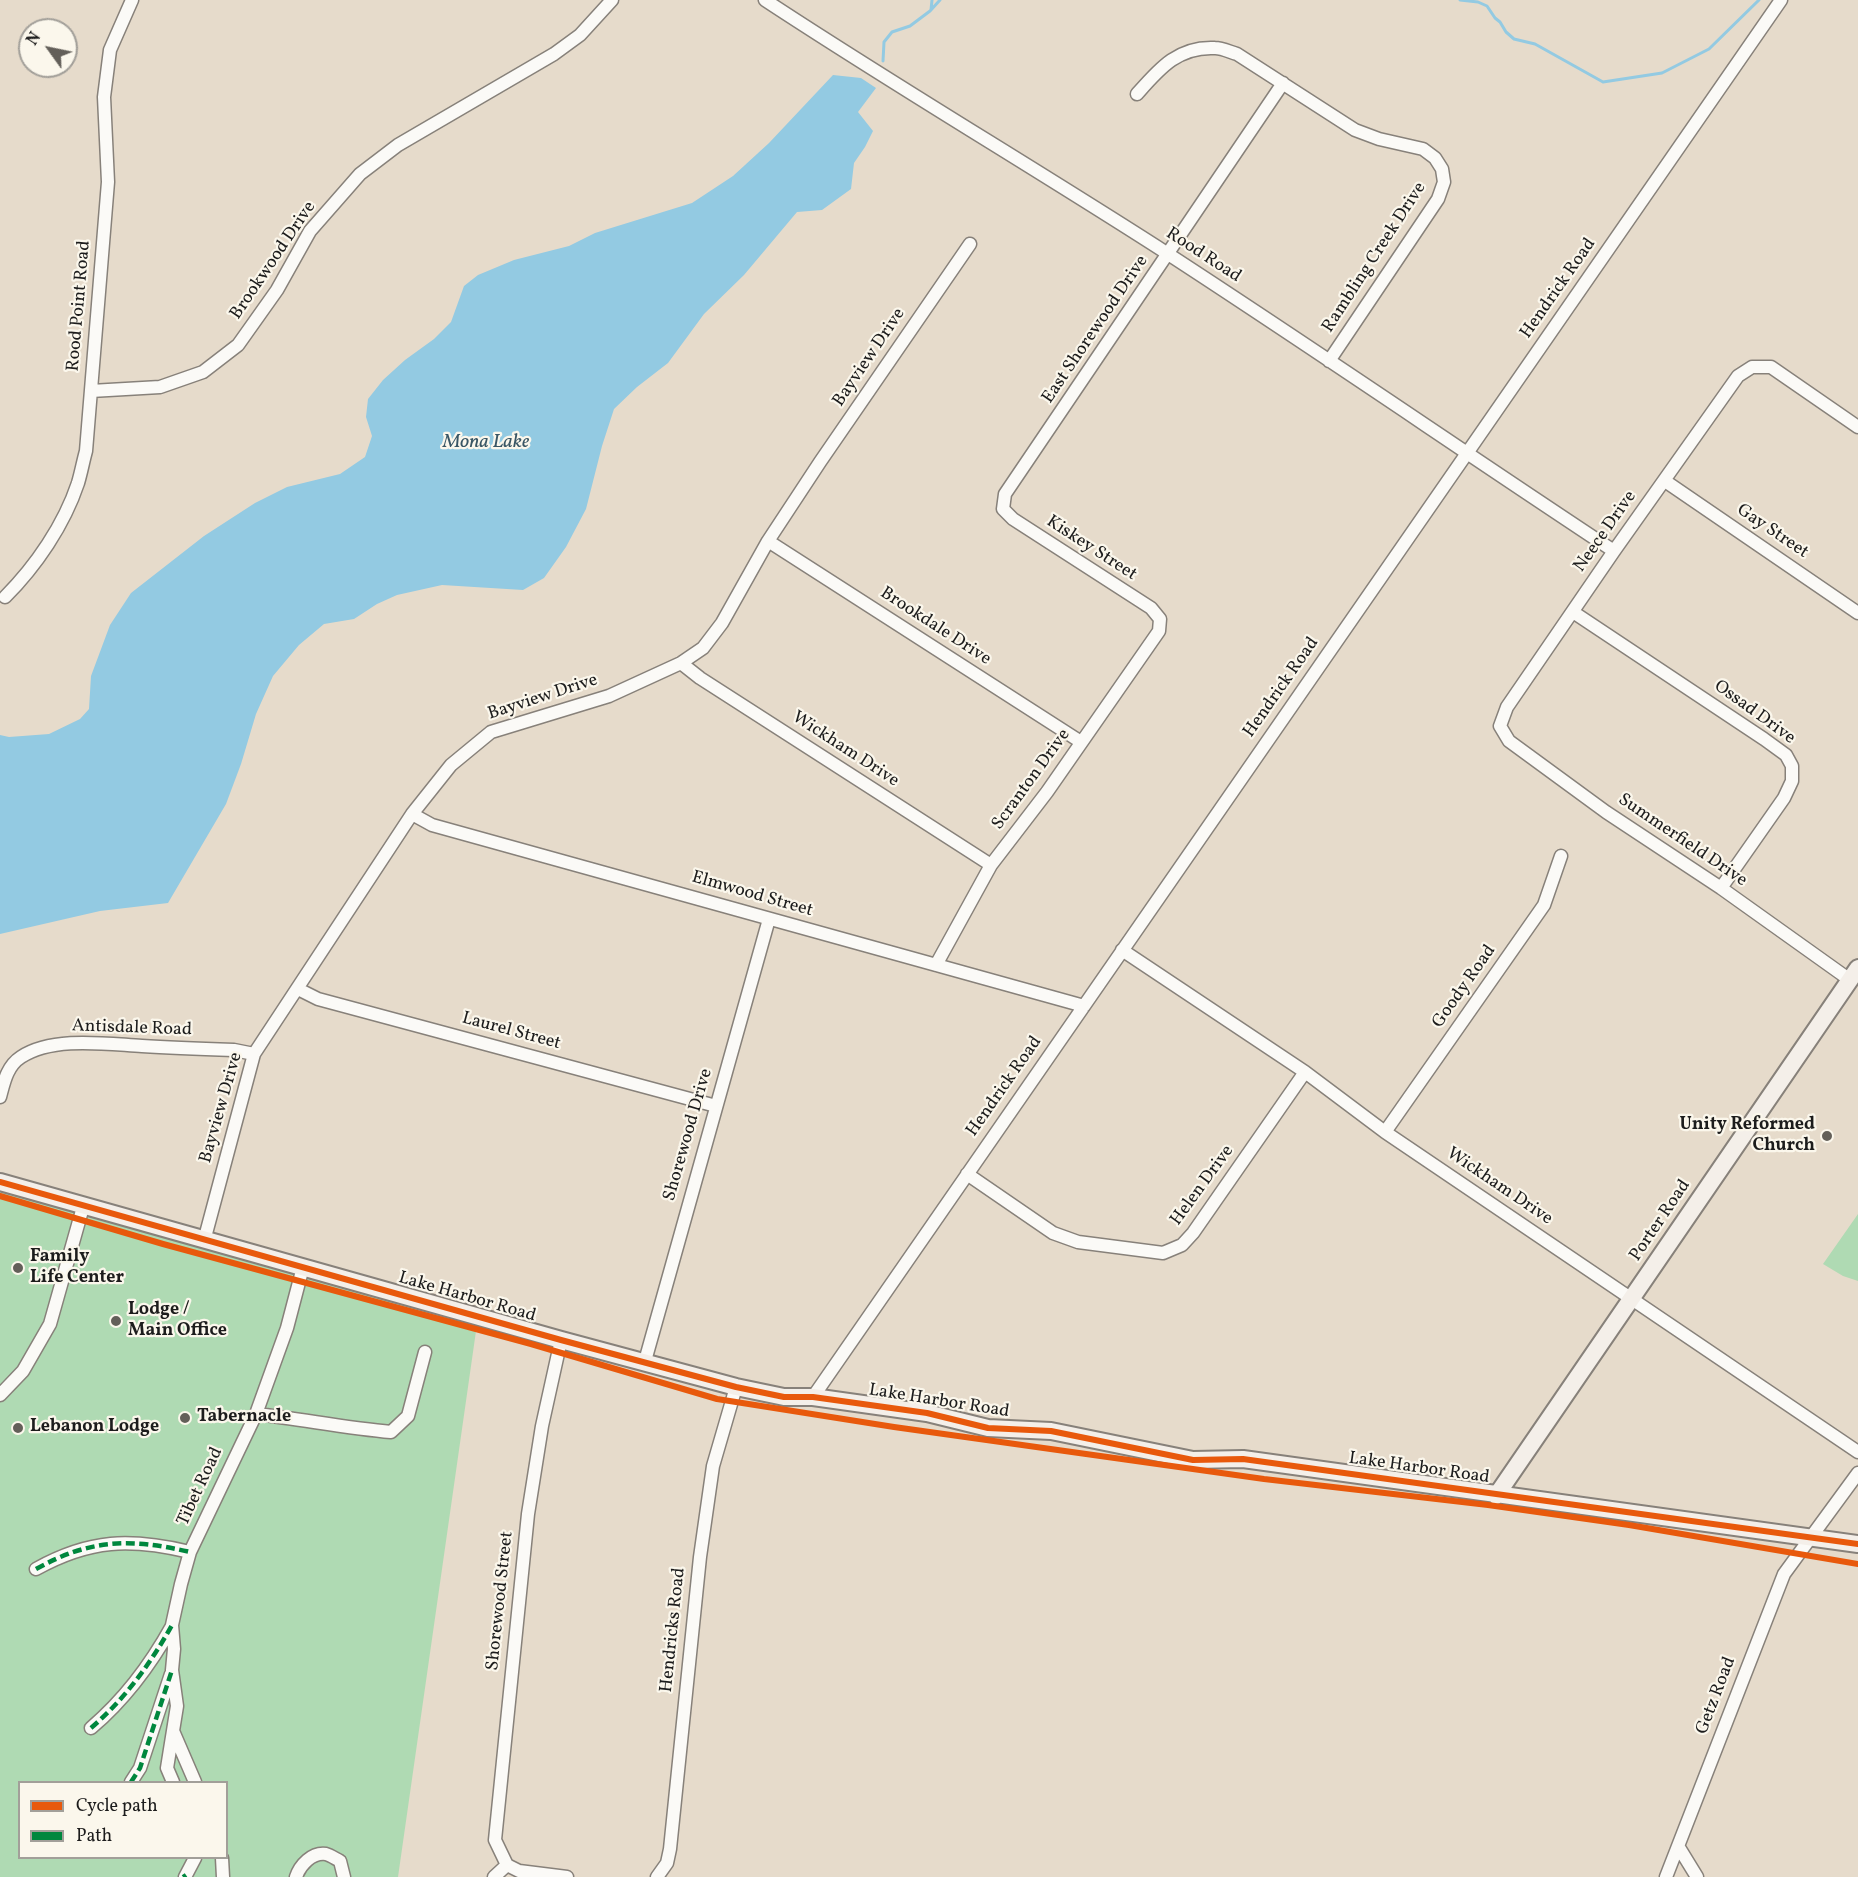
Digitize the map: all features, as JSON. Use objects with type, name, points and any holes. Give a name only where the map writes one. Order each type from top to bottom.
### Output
[{"type":"street","name":"Rood Point Road","points":[[4,597],[26,575],[62,520],[78,483],[86,451],[108,182],[104,97],[110,50],[132,0]]},
{"type":"street","name":"Brookwood Drive","points":[[91,391],[160,387],[203,372],[238,345],[273,298],[310,231],[360,174],[398,145],[554,54],[580,35],[612,0]]},
{"type":"street","name":"Rood Road","points":[[765,0],[869,68],[1169,255],[1614,551]]},
{"type":"street","name":"Hendrick Road","points":[[813,1397],[1781,0]]},
{"type":"street","name":"Rambling Creek Drive","points":[[1137,94],[1161,66],[1188,51],[1216,48],[1237,54],[1355,130],[1379,139],[1424,149],[1435,158],[1442,169],[1444,182],[1438,199],[1329,361]]},
{"type":"street","name":"East Shorewood Drive","points":[[1003,509],[1005,494],[1169,255],[1283,82]]},
{"type":"street","name":"Bayview Drive","points":[[204,1241],[254,1054],[412,814],[451,765],[490,732],[609,696],[681,663],[703,648],[722,623],[768,542],[970,244]]},
{"type":"street","name":"Neece Drive","points":[[1500,726],[1506,708],[1738,376],[1752,367],[1771,368],[1858,427]]},
{"type":"street","name":"Gay Street","points":[[1665,482],[1858,613]]},
{"type":"street","name":"Kiskey Street","points":[[1003,509],[1013,519],[1151,608],[1160,619]]},
{"type":"street","name":"Brookdale Drive","points":[[768,542],[1081,742]]},
{"type":"street","name":"Ossad Drive","points":[[1573,612],[1764,739],[1786,755],[1792,766],[1792,781],[1784,798],[1721,888]]},
{"type":"street","name":"Scranton Drive","points":[[936,965],[991,865],[1047,792],[1159,631],[1160,619]]},
{"type":"street","name":"Wickham Drive","points":[[681,663],[700,678],[991,865]]},
{"type":"street","name":"Summerfield Drive","points":[[1500,726],[1509,741],[1597,806],[1854,974]]},
{"type":"street","name":"Elmwood Street","points":[[412,814],[432,825],[1084,1005]]},
{"type":"street","name":"Goody Road","points":[[1385,1132],[1544,906],[1562,856]]},
{"type":"street","name":"Shorewood Drive","points":[[645,1361],[769,919]]},
{"type":"street","name":"Wickham Drive","points":[[1122,950],[1305,1072],[1385,1132],[1858,1452]]},
{"type":"street","name":"Porter Road","points":[[1496,1496],[1854,974]]},
{"type":"street","name":"Laurel Street","points":[[298,989],[318,999],[716,1106]]},
{"type":"street","name":"Antisdale Road","points":[[0,1096],[7,1071],[13,1063],[21,1056],[41,1048],[75,1043],[234,1050],[254,1054]]},
{"type":"street","name":"Helen Drive","points":[[967,1174],[1053,1233],[1078,1242],[1162,1253],[1182,1245],[1194,1233],[1305,1072]]},
{"type":"street","name":"Lake Harbor Road","points":[[0,1182],[204,1241],[736,1387],[784,1396],[813,1397],[927,1413],[988,1428],[1051,1431],[1193,1460],[1243,1459],[1858,1545]]},
{"type":"street","points":[[0,1395],[23,1371],[50,1324],[83,1207]]},
{"type":"street","name":"Tibet Road","points":[[173,1781],[167,1768],[177,1706],[172,1670],[172,1624],[190,1552],[256,1414],[287,1328],[303,1267]]},
{"type":"street","name":"Shorewood Street","points":[[507,1865],[495,1840],[528,1514],[542,1426],[561,1340]]},
{"type":"street","points":[[256,1414],[391,1432],[408,1416],[425,1352]]},
{"type":"street","name":"Hendricks Road","points":[[657,1877],[667,1863],[670,1849],[700,1557],[713,1466],[736,1387]]},
{"type":"street","name":"Getz Road","points":[[1666,1877],[1784,1574],[1858,1473]]},
{"type":"street","points":[[36,1569],[59,1556],[96,1544],[139,1542],[190,1552]]},
{"type":"street","points":[[91,1728],[110,1712],[158,1652],[172,1624]]},
{"type":"street","points":[[132,1781],[143,1760],[172,1670]]},
{"type":"street","points":[[172,1730],[195,1781]]},
{"type":"street","points":[[1678,1846],[1697,1877]]},
{"type":"street","points":[[296,1877],[298,1869],[311,1857],[325,1854],[340,1861],[344,1877]]},
{"type":"street","points":[[185,1876],[194,1859]]},
{"type":"street","points":[[222,1859],[223,1877]]},
{"type":"street","points":[[494,1877],[507,1865],[519,1871],[567,1877]]},
{"type":"green space","points":[[0,1182],[478,1317],[398,1877],[0,1877]]},
{"type":"green space","points":[[1858,1214],[1858,1281],[1843,1276],[1823,1264]]},
{"type":"water","name":"Mona Lake","points":[[833,75],[861,78],[876,88],[858,112],[873,131],[854,163],[851,189],[822,210],[797,212],[744,275],[704,314],[668,363],[637,387],[614,409],[586,509],[566,547],[544,578],[523,590],[442,585],[397,595],[377,604],[354,619],[324,624],[299,645],[273,676],[256,714],[226,804],[168,903],[100,911],[0,934],[0,735],[9,737],[49,734],[80,719],[89,709],[91,676],[110,625],[131,593],[204,536],[255,503],[287,487],[340,474],[365,457],[372,436],[366,417],[368,399],[383,380],[405,360],[434,339],[451,322],[464,286],[478,275],[514,260],[569,246],[595,233],[692,203],[733,176],[769,143]]},
{"type":"waterway","points":[[931,10],[932,0]]},
{"type":"waterway","points":[[883,61],[884,42],[892,32],[910,26],[940,0]]},
{"type":"waterway","points":[[1460,0],[1478,2],[1487,6],[1514,39],[1535,44],[1603,82],[1662,73],[1709,49],[1759,0]]},
{"type":"marked path","points":[[36,1569],[74,1552],[111,1544],[129,1543],[190,1552]]},
{"type":"marked path","points":[[91,1728],[136,1680],[172,1625]]},
{"type":"marked path","points":[[132,1781],[140,1768],[172,1670]]},
{"type":"cycle path","points":[[0,1182],[561,1340],[736,1387],[784,1397],[813,1397],[927,1413],[988,1428],[1051,1431],[1193,1460],[1243,1459],[1858,1544]]},
{"type":"cycle path","points":[[0,1196],[163,1244],[531,1344],[717,1399],[894,1427],[1264,1479],[1488,1505],[1629,1525],[1858,1564]]},
{"type":"place","name":"Unity Reformed Church","points":[[1827,1136]]},
{"type":"place","name":"Family Life Center","points":[[18,1268]]},
{"type":"place","name":"Lodge / Main Office","points":[[116,1321]]},
{"type":"place","name":"Tabernacle","points":[[185,1418]]},
{"type":"place","name":"Lebanon Lodge","points":[[18,1428]]}]
